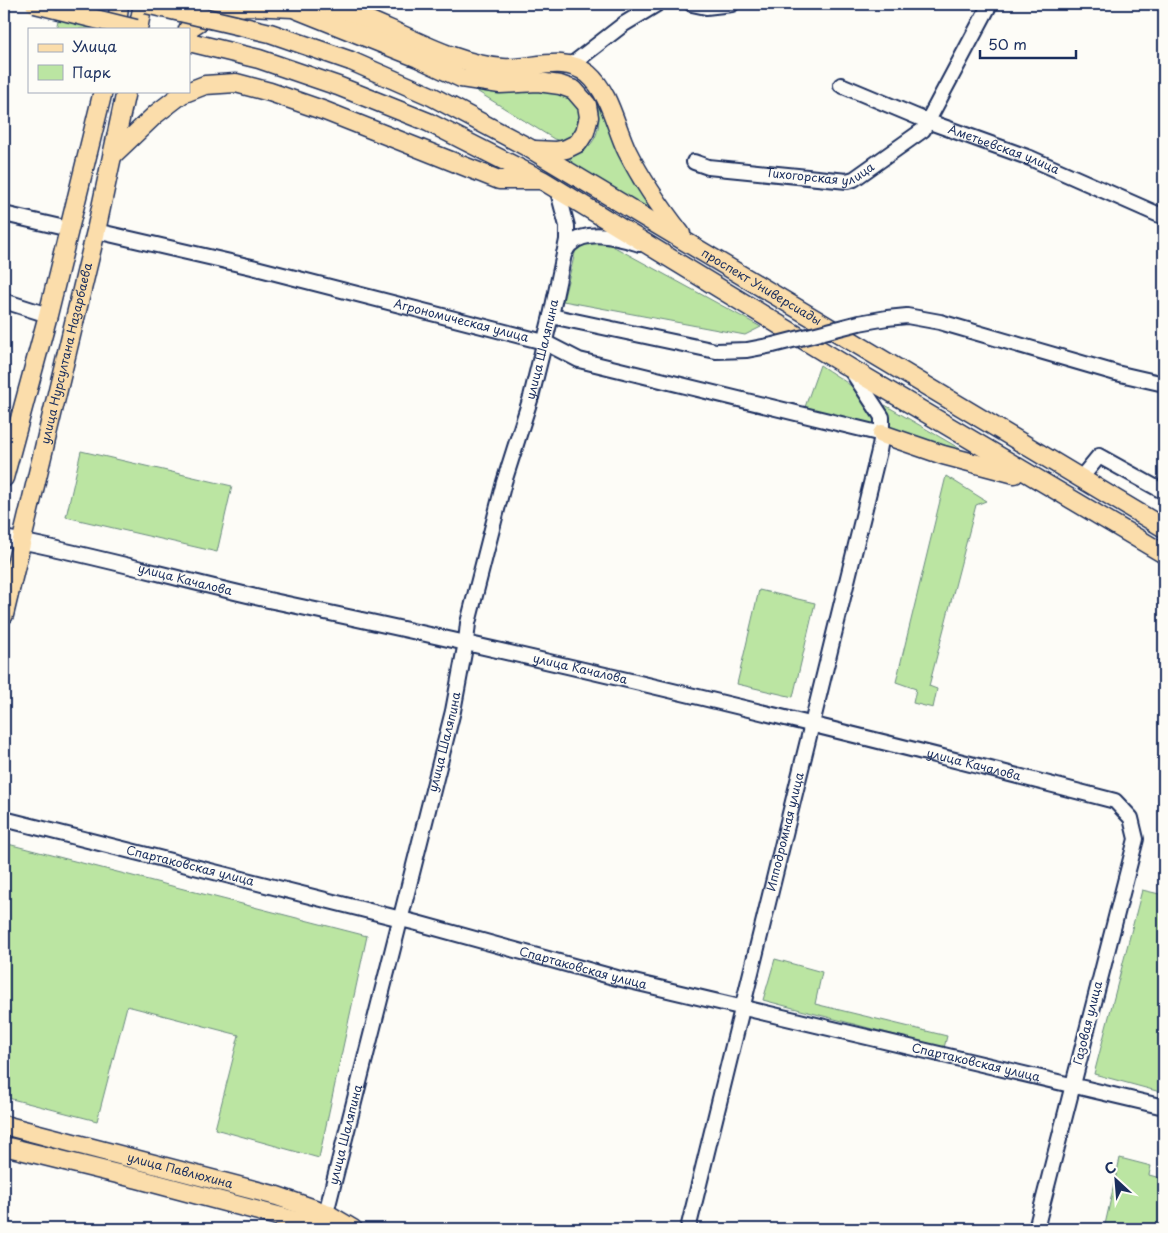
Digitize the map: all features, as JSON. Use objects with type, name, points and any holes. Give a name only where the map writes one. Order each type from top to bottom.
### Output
[{"type":"main road","points":[[35,4],[133,28]]},
{"type":"main road","points":[[117,28],[119,4]]},
{"type":"main road","points":[[137,28],[145,4]]},
{"type":"main road","name":"проспект Универсиады","points":[[145,4],[270,33],[351,61],[433,97],[528,148],[1164,528]]},
{"type":"main road","points":[[329,4],[422,44],[472,63],[504,68],[547,64],[571,65],[580,68],[589,75],[607,101],[627,150],[642,180],[687,242]]},
{"type":"main road","points":[[190,28],[213,13],[246,6],[293,8],[409,54],[462,78],[500,84],[538,82],[560,85],[574,90],[587,105],[588,117],[585,132],[578,143],[556,152],[528,148]]},
{"type":"main road","name":"проспект Универсиады","points":[[190,42],[259,59],[338,86],[428,122],[549,184],[850,368],[1164,554]]},
{"type":"main road","points":[[190,91],[206,85],[236,83],[270,92],[325,111],[499,180],[549,184]]},
{"type":"main road","points":[[4,478],[48,315],[103,92]]},
{"type":"main road","points":[[114,155],[156,114],[187,92]]},
{"type":"main road","name":"улица Нурсултана Назарбаева","points":[[4,615],[127,94]]},
{"type":"main road","points":[[882,434],[943,455],[1037,480]]},
{"type":"main road","name":"улица Павлюхина","points":[[4,1125],[277,1196],[323,1224]]},
{"type":"main road","name":"улица Павлюхина","points":[[4,1146],[308,1224],[323,1224],[353,1229]]},
{"type":"street","points":[[571,65],[624,24],[657,4]]},
{"type":"street","points":[[692,4],[706,7],[732,4]]},
{"type":"street","name":"Тихогорская улица","points":[[694,162],[708,167],[847,181],[854,179],[923,130],[990,4]]},
{"type":"street","name":"Аметьевская улица","points":[[841,84],[927,121],[1030,158],[1164,217]]},
{"type":"street","name":"улица Шаляпина","points":[[323,1224],[453,711],[468,623],[493,522],[531,397],[551,316],[564,254],[567,226],[549,184]]},
{"type":"street","points":[[4,214],[69,229]]},
{"type":"street","name":"Агрономическая улица","points":[[96,231],[252,267],[544,342],[579,360],[882,434]]},
{"type":"street","points":[[564,254],[570,244],[580,238],[595,235],[651,247]]},
{"type":"street","points":[[4,301],[48,315]]},
{"type":"street","points":[[551,316],[716,351],[747,350],[859,323],[907,316],[932,321],[1116,373],[1164,384]]},
{"type":"street","points":[[850,368],[882,417],[882,434]]},
{"type":"street","name":"Ипподромная улица","points":[[688,1229],[882,434]]},
{"type":"street","points":[[1081,478],[1099,456],[1164,492]]},
{"type":"street","name":"улица Качалова","points":[[4,538],[275,601],[466,642],[962,761],[1115,801],[1131,818]]},
{"type":"street","name":"Газовая улица","points":[[1036,1229],[1136,839],[1131,818]]},
{"type":"street","name":"Спартаковская улица","points":[[4,819],[400,919],[618,978],[1164,1107]]},
{"type":"green space","points":[[62,4],[96,4],[92,28],[56,28]]},
{"type":"green space","points":[[462,82],[535,87],[562,91],[570,94],[575,99],[583,118],[574,137],[565,142],[554,139]]},
{"type":"green space","points":[[595,93],[609,131],[633,183],[658,218],[560,157],[583,150],[593,140],[599,120]]},
{"type":"green space","points":[[598,238],[761,327],[745,335],[563,301],[576,249],[586,241]]},
{"type":"green space","points":[[820,365],[848,383],[865,398],[876,416],[877,426],[805,407]]},
{"type":"green space","points":[[885,405],[969,454],[891,432]]},
{"type":"green space","points":[[81,451],[232,486],[217,552],[66,517]]},
{"type":"green space","points":[[946,476],[986,501],[976,505],[929,686],[937,689],[933,708],[913,703],[916,689],[896,682]]},
{"type":"green space","points":[[759,590],[815,603],[793,697],[737,684]]},
{"type":"green space","points":[[4,843],[367,936],[319,1158],[215,1129],[239,1035],[127,1006],[97,1121],[4,1097]]},
{"type":"green space","points":[[1142,890],[1164,895],[1164,1093],[1094,1074]]},
{"type":"green space","points":[[775,959],[822,972],[815,1004],[947,1036],[944,1048],[763,1000]]},
{"type":"green space","points":[[1120,1158],[1151,1166],[1149,1175],[1164,1179],[1164,1219],[1162,1229],[1104,1229]]}]
